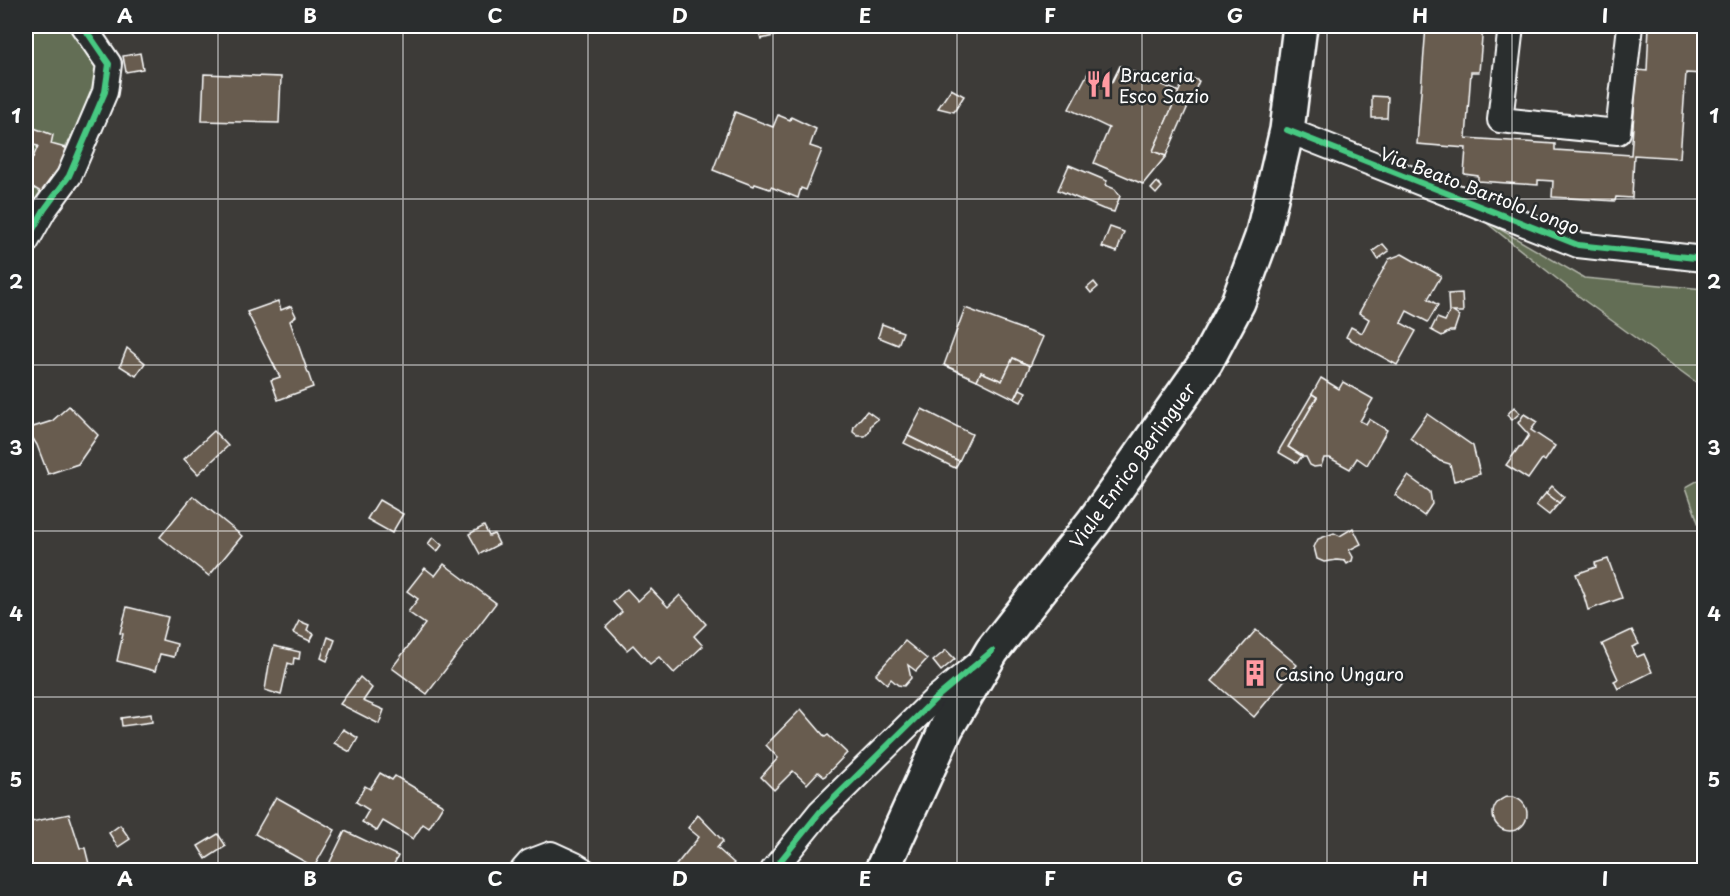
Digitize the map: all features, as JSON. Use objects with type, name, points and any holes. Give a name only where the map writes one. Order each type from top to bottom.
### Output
[{"type":"main road","name":"Viale Enrico Berlinguer","points":[[882,870],[947,727],[992,651],[1094,521],[1206,362],[1238,302],[1262,237],[1287,130],[1300,26]]},
{"type":"street","points":[[26,242],[44,210],[69,176],[105,92],[109,64],[83,26]]},
{"type":"street","points":[[1511,26],[1500,120],[1618,132],[1630,26]]},
{"type":"street","name":"Via Beato Bartolo Longo","points":[[1287,130],[1578,245],[1704,260]]},
{"type":"street","points":[[773,870],[828,804],[936,698],[992,651]]},
{"type":"street","points":[[524,870],[530,862],[551,854],[582,870]]},
{"type":"green space","points":[[26,26],[76,26],[105,58],[92,101],[26,216]]},
{"type":"green space","points":[[1479,217],[1584,278],[1704,289],[1704,388],[1585,301]]},
{"type":"green space","points":[[1704,477],[1704,540],[1686,487]]},
{"type":"building","points":[[194,26],[229,26],[204,32]]},
{"type":"building","points":[[780,26],[782,34],[761,39],[758,27]]},
{"type":"building","points":[[1426,26],[1483,26],[1479,72],[1471,72],[1466,138],[1555,144],[1555,150],[1631,155],[1637,70],[1647,71],[1649,26],[1704,26],[1704,74],[1686,73],[1680,158],[1634,155],[1632,198],[1616,197],[1615,201],[1552,197],[1553,181],[1538,180],[1538,185],[1478,181],[1478,176],[1464,174],[1466,148],[1417,144]]},
{"type":"building","points":[[140,53],[143,69],[126,72],[123,56]]},
{"type":"building","points":[[1120,66],[1179,92],[1153,151],[1166,156],[1143,184],[1094,163],[1109,128],[1069,109],[1089,71],[1112,82]]},
{"type":"building","points":[[204,74],[281,77],[279,123],[202,121]]},
{"type":"building","points":[[1186,75],[1199,81],[1166,156],[1153,151]]},
{"type":"building","points":[[951,89],[964,96],[954,112],[938,108]]},
{"type":"building","points":[[1372,96],[1388,97],[1387,118],[1372,118]]},
{"type":"building","points":[[735,112],[773,127],[778,115],[790,120],[791,117],[816,129],[810,146],[822,150],[806,190],[801,188],[798,198],[771,187],[770,189],[755,184],[754,186],[713,170]]},
{"type":"building","points":[[34,128],[53,135],[51,144],[69,149],[44,194],[26,183],[26,173],[38,146],[29,144]]},
{"type":"building","points":[[1069,165],[1107,181],[1105,185],[1115,189],[1120,196],[1114,212],[1058,190]]},
{"type":"building","points":[[1157,182],[1162,187],[1156,194],[1151,189]]},
{"type":"building","points":[[1110,227],[1124,232],[1117,252],[1102,247]]},
{"type":"building","points":[[1383,244],[1389,251],[1378,259],[1373,251]]},
{"type":"building","points":[[1402,254],[1441,276],[1428,299],[1438,305],[1428,322],[1407,311],[1401,323],[1416,331],[1397,365],[1346,337],[1351,327],[1362,333],[1369,319],[1359,313],[1389,259]]},
{"type":"building","points":[[1094,282],[1098,287],[1091,293],[1087,288]]},
{"type":"building","points":[[1462,293],[1463,312],[1453,312],[1459,316],[1454,331],[1442,336],[1431,330],[1437,318],[1445,321],[1449,313],[1448,294]]},
{"type":"building","points":[[278,301],[281,310],[291,306],[296,316],[290,321],[313,387],[278,400],[271,380],[280,377],[247,312]]},
{"type":"building","points":[[965,308],[1043,337],[1030,366],[1013,358],[1002,381],[981,372],[977,380],[944,365]]},
{"type":"building","points":[[882,324],[903,332],[898,345],[878,337]]},
{"type":"building","points":[[127,348],[145,363],[136,376],[120,366]]},
{"type":"building","points":[[1013,358],[1030,366],[1015,399],[977,380],[981,372],[1002,381]]},
{"type":"building","points":[[1321,378],[1339,389],[1343,382],[1373,399],[1360,421],[1366,424],[1369,419],[1387,430],[1367,465],[1357,458],[1350,469],[1330,458],[1324,458],[1321,466],[1314,467],[1310,465],[1306,457],[1302,457],[1288,447],[1317,397],[1312,394]]},
{"type":"building","points":[[1020,389],[1026,392],[1021,402],[1015,399]]},
{"type":"building","points":[[1312,394],[1317,397],[1288,447],[1302,456],[1297,463],[1278,452]]},
{"type":"building","points":[[69,406],[98,435],[78,464],[48,474],[37,445],[27,429],[52,421]]},
{"type":"building","points":[[1514,407],[1520,413],[1512,420],[1507,415]]},
{"type":"building","points":[[922,409],[972,434],[959,461],[908,436]]},
{"type":"building","points":[[867,411],[878,419],[871,425],[865,436],[858,436],[853,432],[854,426]]},
{"type":"building","points":[[1427,414],[1473,446],[1480,474],[1454,481],[1450,464],[1440,461],[1410,438]]},
{"type":"building","points":[[1524,414],[1537,422],[1531,430],[1555,446],[1545,461],[1542,459],[1528,479],[1506,465],[1529,435],[1518,423]]},
{"type":"building","points":[[214,431],[228,446],[198,474],[184,459]]},
{"type":"building","points":[[908,436],[959,461],[955,468],[904,443]]},
{"type":"building","points":[[1408,476],[1430,492],[1432,504],[1424,516],[1395,495]]},
{"type":"building","points":[[1552,486],[1564,497],[1559,503],[1546,493]]},
{"type":"building","points":[[1546,493],[1559,503],[1549,515],[1536,505]]},
{"type":"building","points":[[193,496],[242,536],[209,576],[160,537]]},
{"type":"building","points":[[379,500],[403,514],[392,533],[367,519]]},
{"type":"building","points":[[484,526],[489,536],[494,534],[499,544],[480,554],[469,534]]},
{"type":"building","points":[[1353,528],[1361,544],[1349,550],[1353,557],[1352,561],[1347,564],[1345,561],[1324,562],[1317,559],[1314,547],[1318,539],[1334,533],[1340,536]]},
{"type":"building","points":[[433,537],[442,545],[437,552],[428,544]]},
{"type":"building","points":[[1608,559],[1622,598],[1588,610],[1576,574],[1596,567],[1595,563]]},
{"type":"building","points":[[444,564],[496,603],[427,694],[392,668],[425,624],[408,612],[418,599],[407,591],[425,568],[435,576]]},
{"type":"building","points":[[627,589],[638,601],[651,589],[668,607],[680,595],[706,624],[694,636],[703,646],[674,673],[659,657],[650,664],[633,645],[627,650],[606,627],[622,612],[613,602]]},
{"type":"building","points":[[127,607],[168,617],[162,640],[177,644],[174,657],[160,654],[155,671],[117,661],[123,634],[120,633]]},
{"type":"building","points":[[299,621],[309,625],[307,630],[314,634],[310,641],[293,633]]},
{"type":"building","name":"Casino Ungaro","points":[[1256,630],[1297,665],[1254,717],[1212,681]]},
{"type":"building","points":[[1632,630],[1639,644],[1632,647],[1637,657],[1644,654],[1652,672],[1618,689],[1614,681],[1618,679],[1602,644]]},
{"type":"building","points":[[328,637],[335,640],[327,661],[321,658]]},
{"type":"building","points":[[905,641],[927,659],[916,671],[908,665],[911,678],[904,686],[898,685],[891,679],[887,684],[876,674]]},
{"type":"building","points":[[274,646],[300,652],[299,659],[294,658],[293,665],[288,663],[281,695],[265,690]]},
{"type":"building","points":[[946,650],[955,659],[941,671],[933,661]]},
{"type":"building","points":[[360,677],[372,688],[363,701],[384,710],[379,724],[340,704]]},
{"type":"building","points":[[801,709],[825,737],[828,735],[847,753],[824,777],[818,772],[807,784],[793,771],[774,790],[761,777],[778,758],[766,745]]},
{"type":"building","points":[[151,714],[152,722],[122,726],[121,718]]},
{"type":"building","points":[[343,729],[358,738],[350,752],[334,743]]},
{"type":"building","points":[[380,773],[392,780],[395,776],[443,805],[429,828],[423,824],[413,839],[383,821],[377,831],[362,822],[369,810],[356,802],[365,786],[370,789]]},
{"type":"building","points":[[276,797],[335,830],[314,867],[255,834]]},
{"type":"building","points":[[1510,797],[1522,802],[1527,814],[1522,826],[1510,831],[1498,826],[1493,814],[1498,802]]},
{"type":"building","points":[[69,814],[80,848],[85,848],[90,868],[26,870],[26,823]]},
{"type":"building","points":[[698,815],[723,841],[717,848],[734,863],[728,870],[672,870],[699,837],[688,828]]},
{"type":"building","points":[[120,825],[130,839],[118,847],[109,833]]},
{"type":"building","points":[[345,831],[398,856],[394,864],[399,866],[397,870],[337,870],[328,866]]},
{"type":"building","points":[[218,834],[226,846],[206,859],[198,846]]},
{"type":"cycle path","points":[[26,242],[44,210],[69,176],[105,92],[109,64],[83,26]]},
{"type":"cycle path","points":[[1287,130],[1578,245],[1704,259]]},
{"type":"cycle path","points":[[773,870],[820,812],[936,698],[992,651]]},
{"type":"place","name":"Braceria Esco Sazio","points":[[1099,84]]},
{"type":"place","name":"Casino Ungaro","points":[[1255,673]]}]
